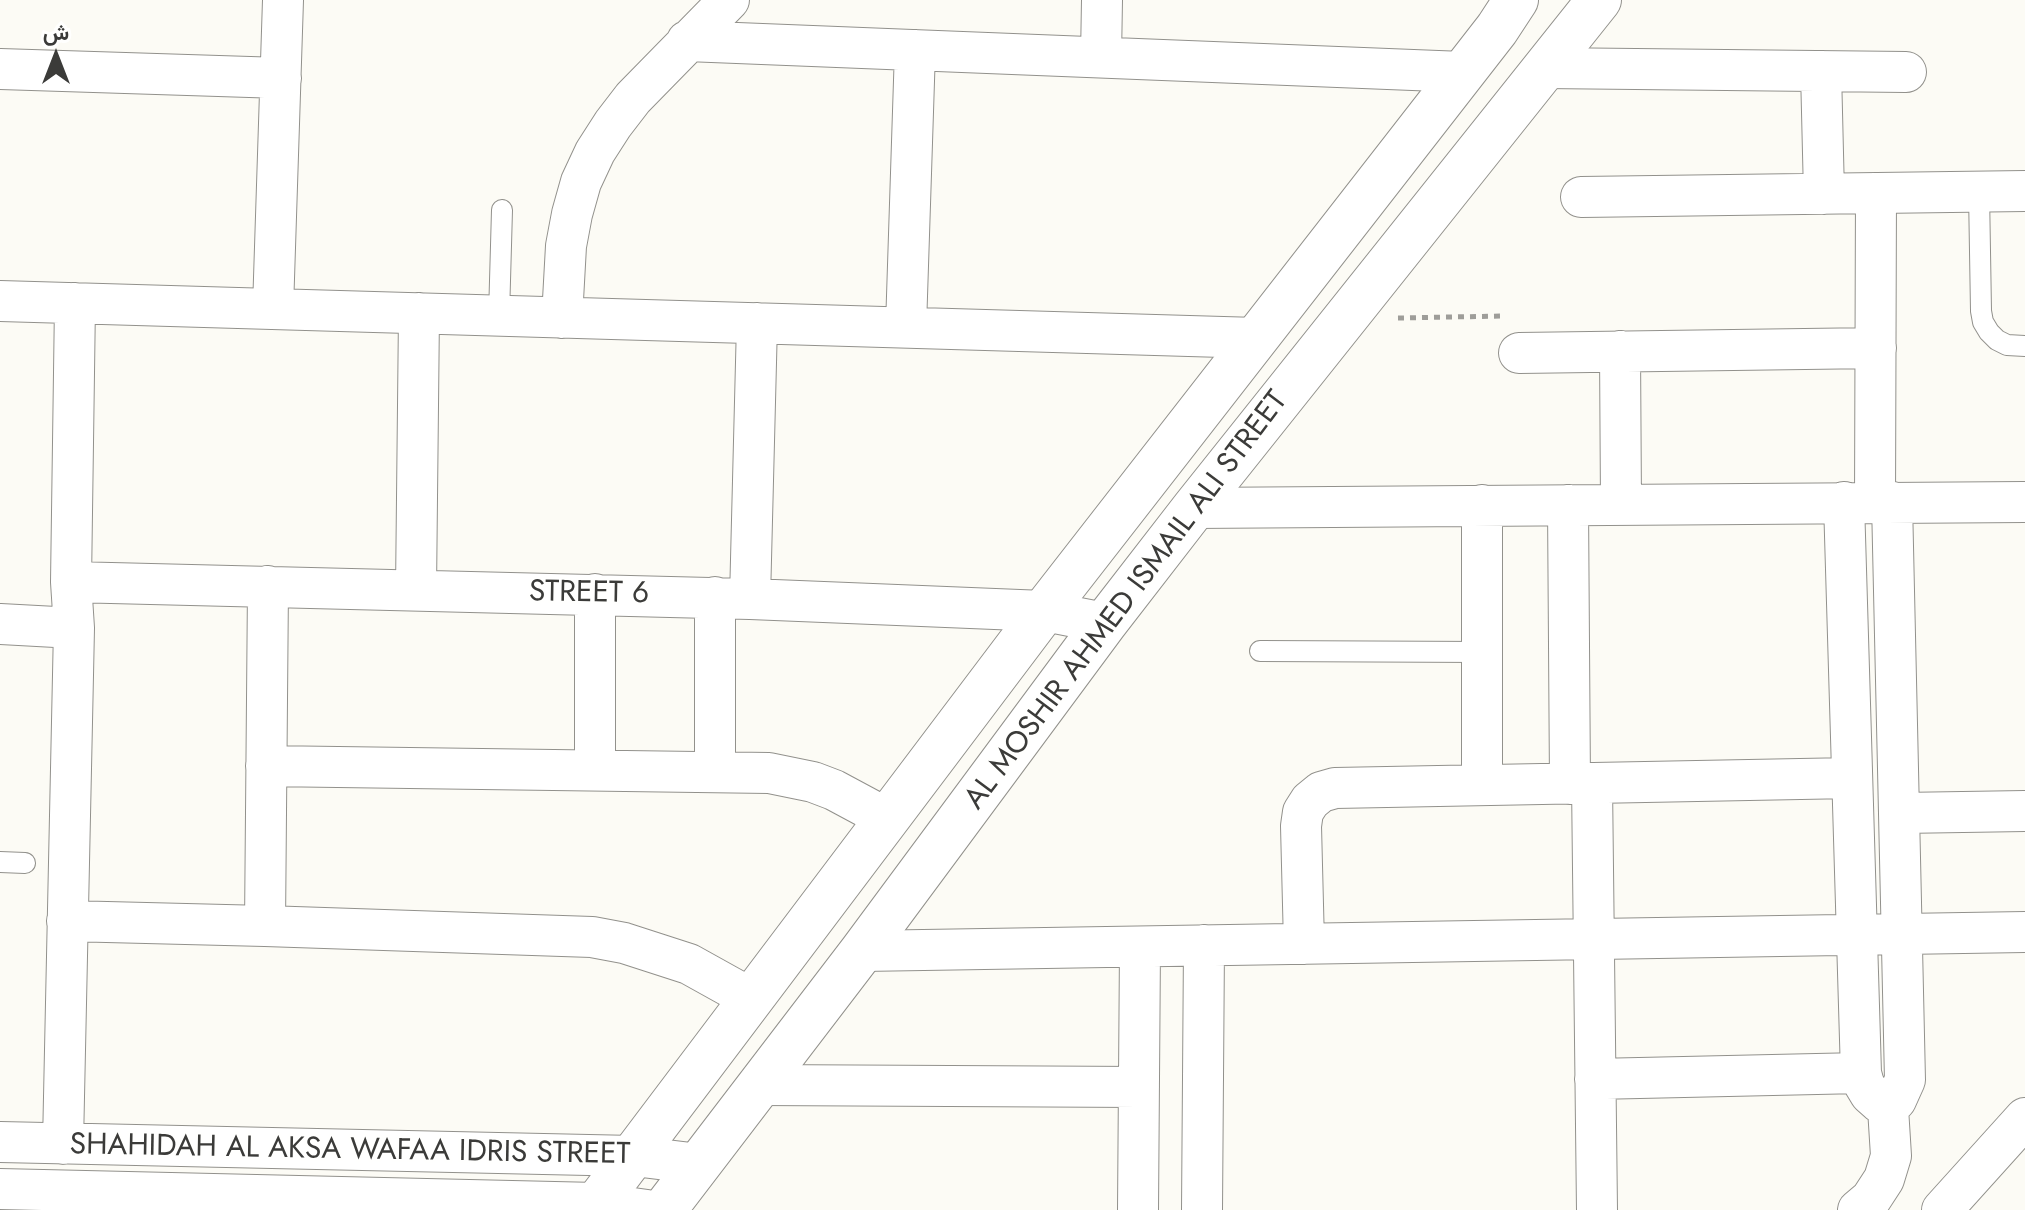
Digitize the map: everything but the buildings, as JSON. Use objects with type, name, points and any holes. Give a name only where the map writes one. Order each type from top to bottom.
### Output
[{"type":"main road","name":"AL MOSHIR AHMED ISMAIL ALI STREET","points":[[595,1206],[1044,611],[1497,29],[1516,0]]},
{"type":"main road","name":"AL MOSHIR AHMED ISMAIL ALI STREET","points":[[664,1210],[862,951],[1105,623],[1599,0]]},
{"type":"street","points":[[273,309],[283,0]]},
{"type":"street","points":[[562,318],[566,246],[572,214],[581,182],[595,152],[633,98],[729,0]]},
{"type":"street","points":[[1101,57],[1102,0]]},
{"type":"street","points":[[687,41],[1463,72]]},
{"type":"street","points":[[906,327],[915,50]]},
{"type":"street","points":[[1545,68],[1906,72]]},
{"type":"street","points":[[0,69],[281,78]]},
{"type":"street","points":[[1821,71],[1824,194]]},
{"type":"street","points":[[1581,197],[2025,191]]},
{"type":"street","points":[[1876,193],[1876,348],[1870,502],[1852,778],[1861,1073],[1870,1094],[1888,1108]]},
{"type":"street","points":[[0,301],[1257,338]]},
{"type":"street","points":[[63,1144],[74,628],[71,582],[75,303]]},
{"type":"street","points":[[416,590],[419,313]]},
{"type":"street","points":[[715,772],[757,323]]},
{"type":"street","points":[[1519,353],[1876,348]]},
{"type":"street","points":[[1620,351],[1621,504]]},
{"type":"street","points":[[1858,1210],[1871,1199],[1884,1179],[1891,1156],[1888,1108],[1902,1090],[1905,1080],[1901,813],[1870,502]]},
{"type":"street","points":[[1194,508],[2025,502]]},
{"type":"street","points":[[1482,505],[1482,785]]},
{"type":"street","points":[[1568,505],[1581,784],[1594,939],[1597,1210]]},
{"type":"street","name":"STREET 6","points":[[71,582],[732,598],[1044,611],[1105,623]]},
{"type":"street","points":[[265,926],[268,586]]},
{"type":"street","points":[[595,594],[595,770]]},
{"type":"street","points":[[0,624],[74,628]]},
{"type":"street","points":[[266,766],[769,773],[813,782],[834,790],[888,819]]},
{"type":"street","points":[[1304,944],[1301,826],[1303,812],[1321,792],[1335,788],[1852,778]]},
{"type":"street","points":[[1901,813],[2025,811]]},
{"type":"street","points":[[67,921],[592,937],[624,943],[689,964],[752,999]]},
{"type":"street","points":[[862,951],[2025,932]]},
{"type":"street","points":[[1202,1210],[1204,945]]},
{"type":"street","points":[[1138,1210],[1140,947]]},
{"type":"street","points":[[1595,1079],[1861,1073]]},
{"type":"street","points":[[760,1085],[1139,1087]]},
{"type":"street","points":[[1942,1210],[2025,1118]]},
{"type":"street","name":"SHAHIDAH AL AKSA WAFAA IDRIS STREET","points":[[0,1142],[634,1156],[699,1164]]},
{"type":"street","name":"SHAHIDAH AL AKSA WAFAA IDRIS STREET","points":[[0,1189],[647,1210]]},
{"type":"lane","points":[[1979,192],[1983,322],[1997,340],[2007,345],[2025,346]]},
{"type":"lane","points":[[499,316],[502,210]]},
{"type":"lane","points":[[1260,651],[1482,652]]},
{"type":"lane","points":[[0,862],[25,863]]},
{"type":"path","points":[[1345,318],[1506,316]]}]
